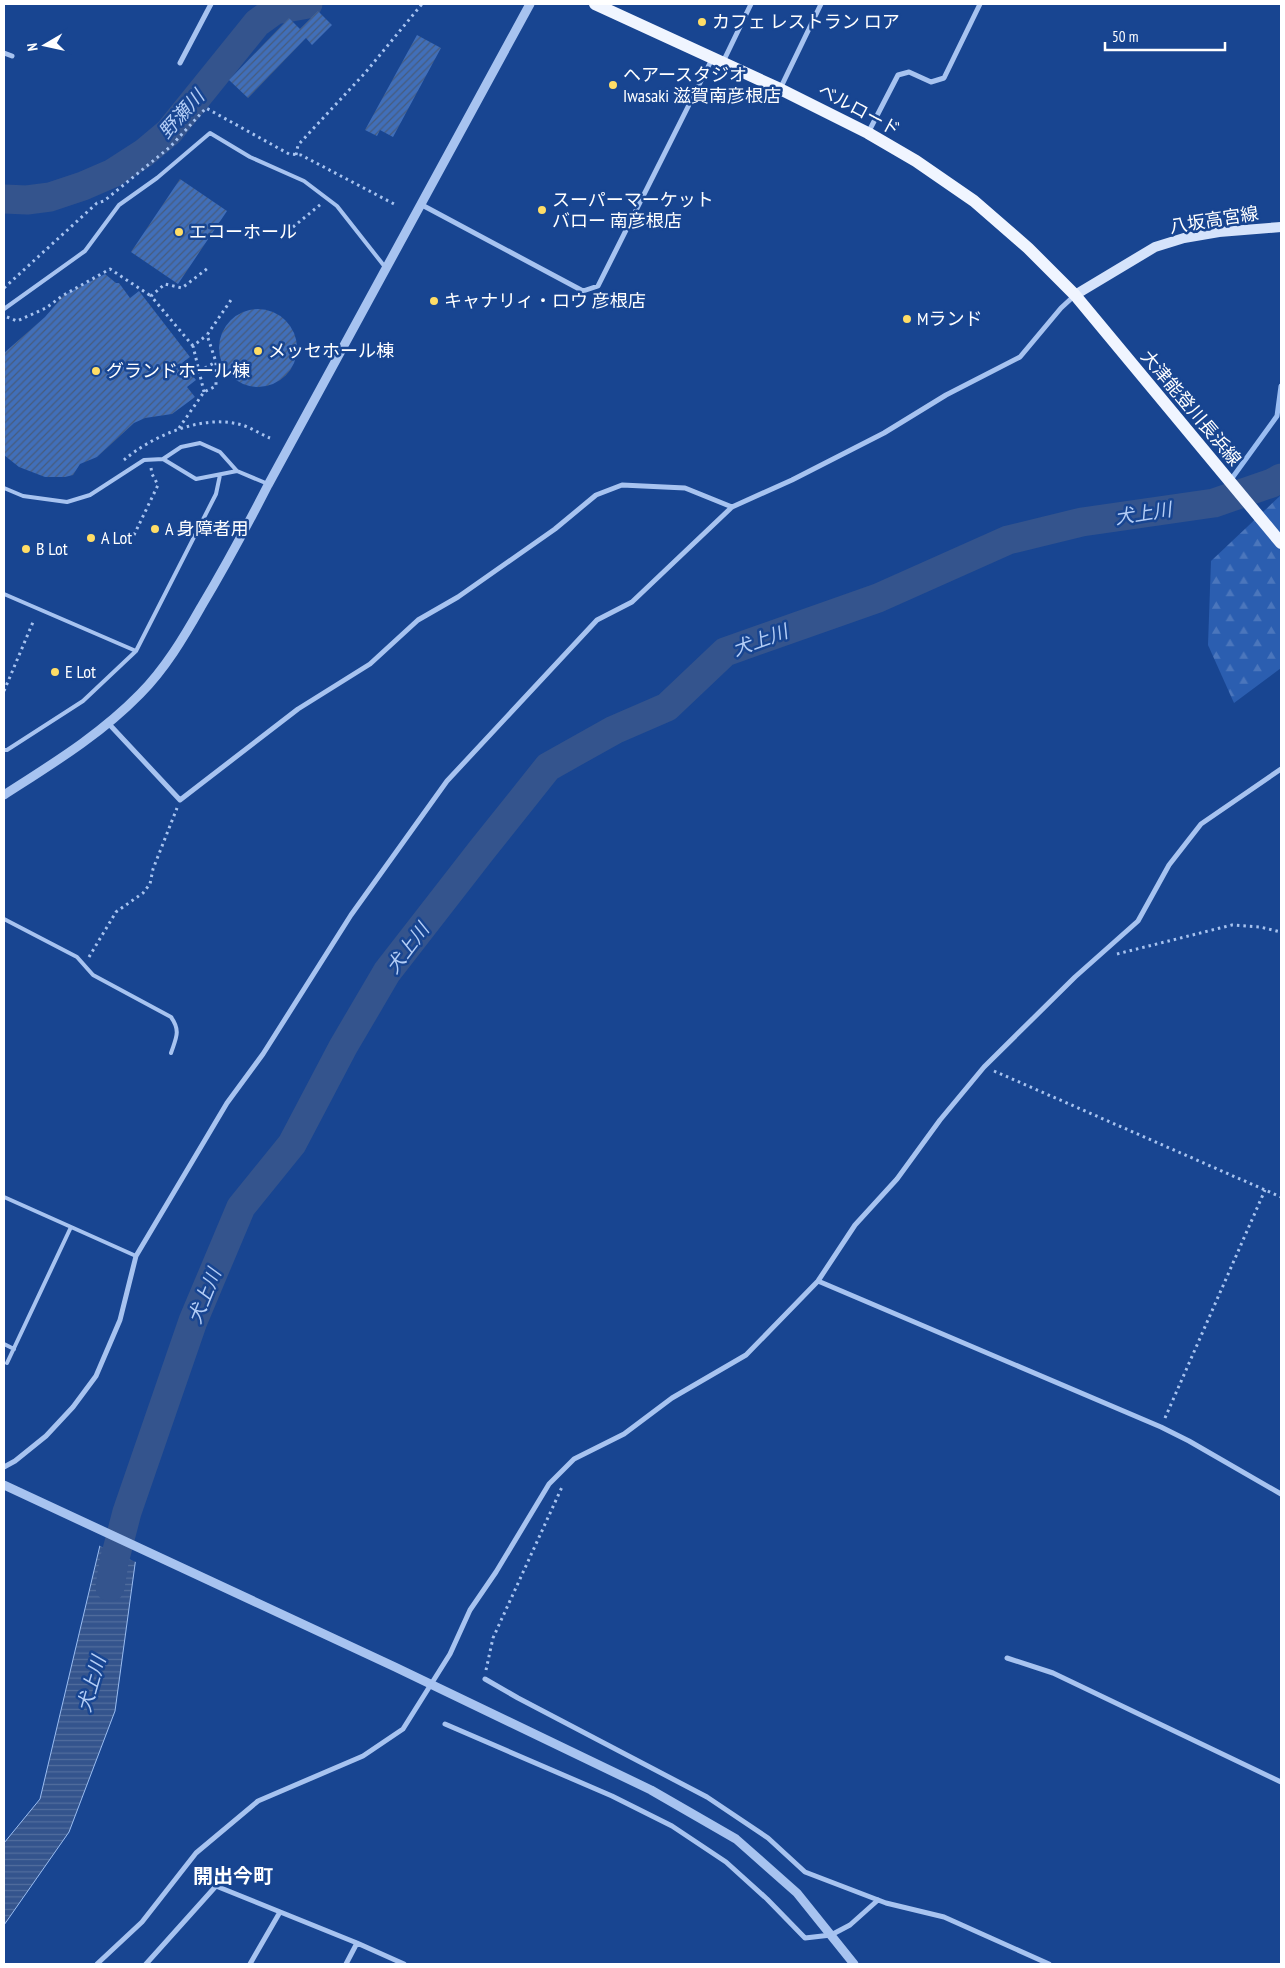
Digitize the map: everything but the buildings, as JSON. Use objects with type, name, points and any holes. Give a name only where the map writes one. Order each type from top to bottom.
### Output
[{"type":"main road","name":"ベルロード","points":[[595,4],[780,89],[868,133],[916,161],[974,201],[1028,248],[1075,295]]},
{"type":"main road","name":"八坂高宮線","points":[[1075,295],[1155,247],[1184,238],[1219,232],[1281,227]]},
{"type":"main road","name":"大津能登川長浜線","points":[[1075,295],[1089,315],[1281,543]]},
{"type":"street","points":[[180,63],[211,4]]},
{"type":"street","points":[[4,794],[78,748],[109,724],[142,693],[187,632],[232,556],[268,485],[530,4]]},
{"type":"street","points":[[422,205],[582,290],[598,286],[718,60],[751,4]]},
{"type":"street","points":[[780,89],[821,4]]},
{"type":"street","points":[[868,133],[898,75],[909,72],[932,82],[944,78],[980,4]]},
{"type":"street","points":[[4,53],[12,56]]},
{"type":"street","points":[[4,1467],[15,1461],[46,1436],[73,1407],[96,1376],[120,1320],[136,1256],[227,1103],[263,1054],[351,914],[446,781],[597,620],[632,602],[732,507],[792,480],[884,434],[946,395],[1020,356],[1061,308],[1075,295]]},
{"type":"street","points":[[109,724],[180,800],[298,710],[370,664],[418,620],[458,597],[555,529],[596,495],[622,485],[686,488],[732,507]]},
{"type":"street","points":[[97,1964],[142,1922],[196,1853],[258,1800],[363,1756],[403,1729],[450,1654],[470,1610],[496,1572],[549,1484],[574,1459],[624,1434],[672,1398],[746,1356],[818,1281],[855,1225],[897,1179],[940,1120],[984,1067],[1092,961],[1138,921],[1170,865],[1201,824],[1281,770]]},
{"type":"street","points":[[818,1281],[1161,1427],[1281,1494]]},
{"type":"street","points":[[4,1485],[395,1667],[651,1790],[736,1839],[796,1893],[854,1964]]},
{"type":"street","points":[[1007,1658],[1052,1673],[1281,1782]]},
{"type":"street","points":[[484,1679],[707,1797],[768,1838],[805,1872],[878,1900],[944,1917],[1049,1964]]},
{"type":"street","points":[[445,1724],[612,1796],[672,1826],[726,1862],[767,1898],[805,1938],[831,1935],[850,1925],[878,1900]]},
{"type":"street","points":[[146,1964],[216,1886],[357,1942],[404,1964]]},
{"type":"street","points":[[250,1964],[280,1912]]},
{"type":"street","points":[[346,1964],[357,1942]]},
{"type":"lane","points":[[4,309],[85,251],[118,205],[157,178],[210,133],[250,157],[304,181],[337,206],[386,269]]},
{"type":"lane","points":[[4,488],[23,496],[68,502],[90,495],[144,460],[163,459],[181,447],[200,443],[220,452],[237,471],[268,485]]},
{"type":"lane","points":[[163,459],[196,479],[237,471]]},
{"type":"lane","points":[[4,750],[25,740],[83,701],[136,650],[216,494],[220,475]]},
{"type":"lane","points":[[4,594],[136,650]]},
{"type":"lane","points":[[4,919],[77,957],[93,975],[170,1016],[178,1032],[171,1053]]},
{"type":"lane","points":[[4,1197],[136,1256]]},
{"type":"lane","points":[[7,1363],[71,1228]]},
{"type":"lane","points":[[4,1344],[14,1348]]},
{"type":"path","points":[[296,155],[298,145],[365,74],[422,4]]},
{"type":"path","points":[[4,288],[97,203],[104,201],[170,147],[206,108],[289,154],[301,156],[396,205]]},
{"type":"path","points":[[292,227],[327,199]]},
{"type":"path","points":[[151,296],[165,284],[182,288],[208,268]]},
{"type":"path","points":[[4,316],[16,321],[24,318],[46,308],[62,296],[110,269],[151,296],[193,346],[204,392]]},
{"type":"path","points":[[193,346],[207,335],[230,300]]},
{"type":"path","points":[[179,429],[204,392],[216,386],[216,362],[207,335]]},
{"type":"path","points":[[200,371],[216,362]]},
{"type":"path","points":[[134,535],[158,486],[152,474],[149,444]]},
{"type":"path","points":[[4,691],[34,622]]},
{"type":"path","points":[[84,965],[116,912],[143,893],[150,884],[153,869],[166,841],[180,800]]},
{"type":"path","points":[[1092,961],[1232,925],[1260,927],[1281,932]]},
{"type":"path","points":[[984,1067],[1281,1197]]},
{"type":"path","points":[[1161,1427],[1265,1190]]},
{"type":"path","points":[[484,1679],[492,1638],[563,1484]]},
{"type":"green space","points":[[1281,495],[1281,668],[1234,703],[1208,645],[1211,561]]},
{"type":"water","points":[[101,1541],[136,1557],[115,1711],[69,1832],[4,1925],[4,1843],[40,1799]]},
{"type":"pier","points":[[102,1539],[137,1555],[138,1563],[98,1545],[99,1540]]},
{"type":"waterway","name":"野瀬川","points":[[4,199],[27,200],[50,197],[113,173],[144,153],[169,132],[257,23],[275,10],[308,4]]},
{"type":"waterway","points":[[1214,503],[1277,416],[1281,386]]},
{"type":"waterway","name":"犬上川","points":[[110,1587],[114,1562],[127,1512],[193,1321],[241,1207],[292,1144],[343,1047],[387,972],[548,767],[614,730],[667,707],[725,652],[878,598],[1008,540],[1082,522],[1214,503],[1272,483],[1281,478]]},
{"type":"place","name":"カフェ レストラン ロア","points":[[702,22]]},
{"type":"place","name":"ヘアースタジオ Iwasaki 滋賀南彦根店","points":[[613,85]]},
{"type":"place","name":"スーパーマーケット バロー 南彦根店","points":[[542,210]]},
{"type":"place","name":"エコーホール","points":[[179,232]]},
{"type":"place","name":"キャナリィ・ロウ 彦根店","points":[[434,301]]},
{"type":"place","name":"Mランド","points":[[907,319]]},
{"type":"place","name":"メッセホール棟","points":[[258,351]]},
{"type":"place","name":"グランドホール棟","points":[[96,371]]},
{"type":"place","name":"A 身障者用","points":[[155,529]]},
{"type":"place","name":"A Lot","points":[[91,538]]},
{"type":"place","name":"B Lot","points":[[26,549]]},
{"type":"place","name":"E Lot","points":[[55,672]]},
{"type":"district","name":"開出今町","points":[[233,1876]]}]
